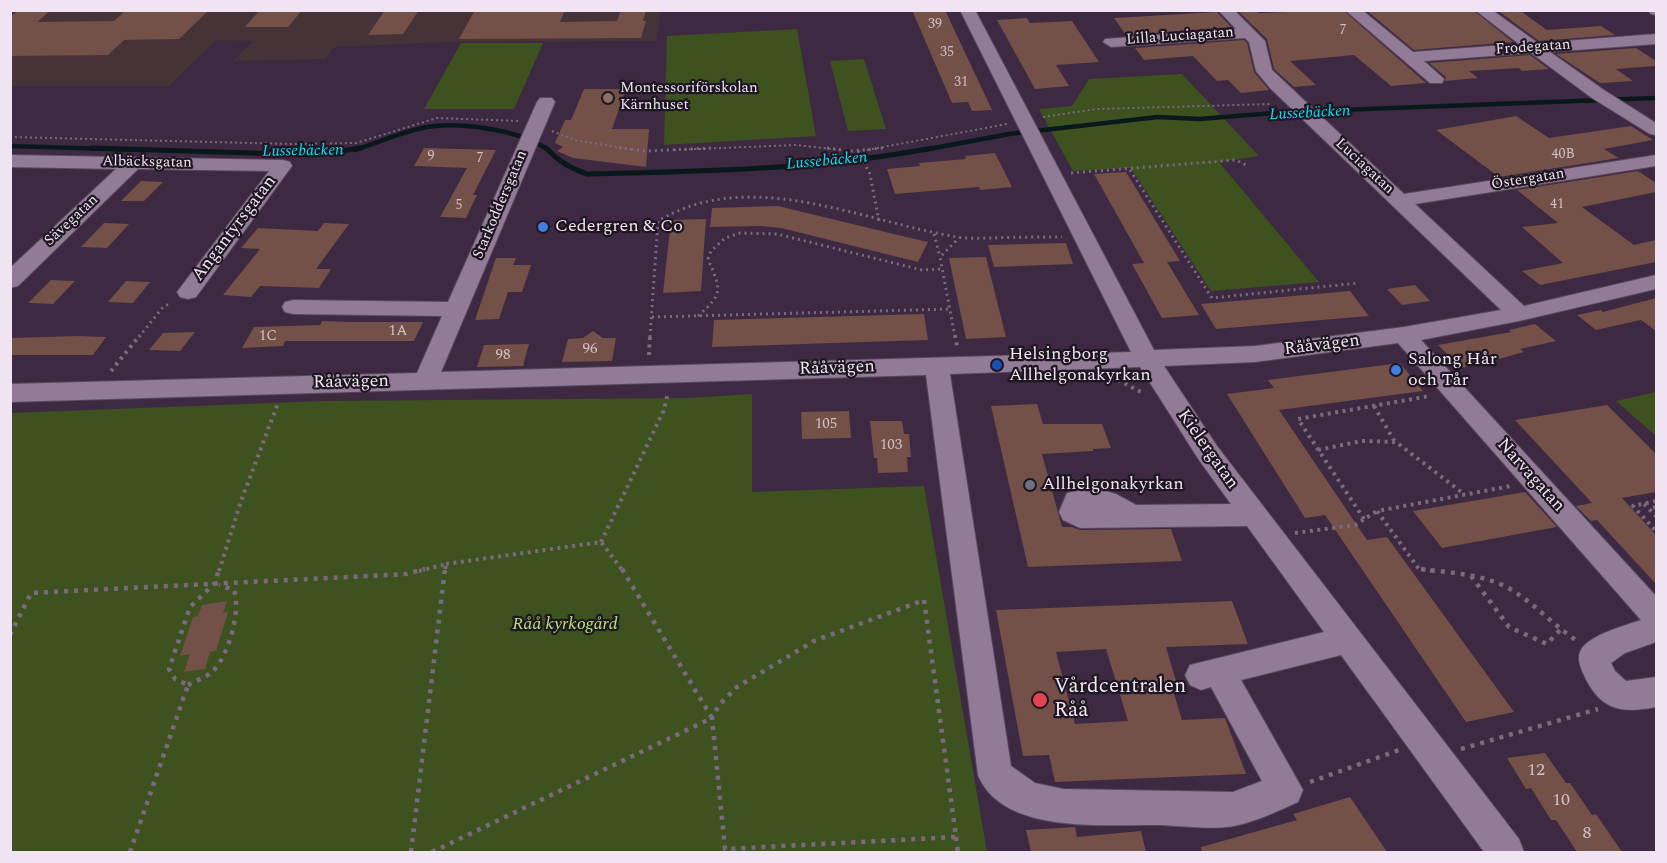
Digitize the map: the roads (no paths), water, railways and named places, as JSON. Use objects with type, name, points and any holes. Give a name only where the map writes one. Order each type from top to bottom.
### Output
[{"type":"street","name":"Kielergatan","points":[[967,10],[1147,360],[1208,453],[1506,852]]},
{"type":"street","name":"Luciagatan","points":[[1225,10],[1257,42],[1264,71],[1519,314]]},
{"type":"street","points":[[1352,10],[1436,79]]},
{"type":"street","points":[[1482,10],[1605,98],[1656,130]]},
{"type":"street","name":"Lilla Luciagatan","points":[[1111,42],[1248,33]]},
{"type":"street","name":"Frodegatan","points":[[1410,57],[1656,39]]},
{"type":"street","name":"Starkoddersgatan","points":[[424,381],[546,102]]},
{"type":"street","name":"Östergatan","points":[[1400,201],[1656,160]]},
{"type":"street","name":"Albäcksgatan","points":[[10,161],[283,166]]},
{"type":"street","name":"Sävegatan","points":[[10,281],[20,261],[133,163]]},
{"type":"street","name":"Angantyrsgatan","points":[[188,292],[283,166]]},
{"type":"street","name":"Rååvägen","points":[[10,393],[1147,360],[1255,354],[1404,335],[1519,314],[1654,285]]},
{"type":"street","points":[[293,308],[456,309]]},
{"type":"street","name":"Narvagatan","points":[[1404,335],[1656,616]]},
{"type":"street","points":[[949,365],[995,775],[1014,791],[1035,802],[1063,806],[1233,809],[1286,790],[1210,673],[1348,640]]},
{"type":"street","points":[[1132,517],[1262,526]]},
{"type":"street","points":[[1641,694],[1612,689],[1600,678],[1594,657],[1615,644],[1656,628]]},
{"type":"waterway","name":"Lussebäcken","points":[[924,150],[1009,134],[1158,117],[1199,119],[1287,112],[1656,98]]},
{"type":"waterway","name":"Lussebäcken","points":[[355,150],[396,135],[436,126],[487,128],[521,137],[548,150]]},
{"type":"waterway","name":"Lussebäcken","points":[[10,146],[143,150]]},
{"type":"waterway","name":"Lussebäcken","points":[[92,148],[315,155],[360,148]]},
{"type":"waterway","name":"Lussebäcken","points":[[548,150],[565,164],[587,174],[803,165],[932,148]]},
{"type":"place","name":"Montessoriförskolan Kärnhuset","points":[[608,98]]},
{"type":"place","name":"Cedergren & Co","points":[[543,227]]},
{"type":"place","name":"Helsingborg Allhelgonakyrkan","points":[[997,365]]},
{"type":"place","name":"Salong Hår och Tår","points":[[1396,370]]},
{"type":"place","name":"Allhelgonakyrkan","points":[[1030,485]]},
{"type":"place","name":"Vårdcentralen Råå","points":[[1040,700]]},
{"type":"park label","name":"Råå kyrkogård","points":[[565,625]]}]
